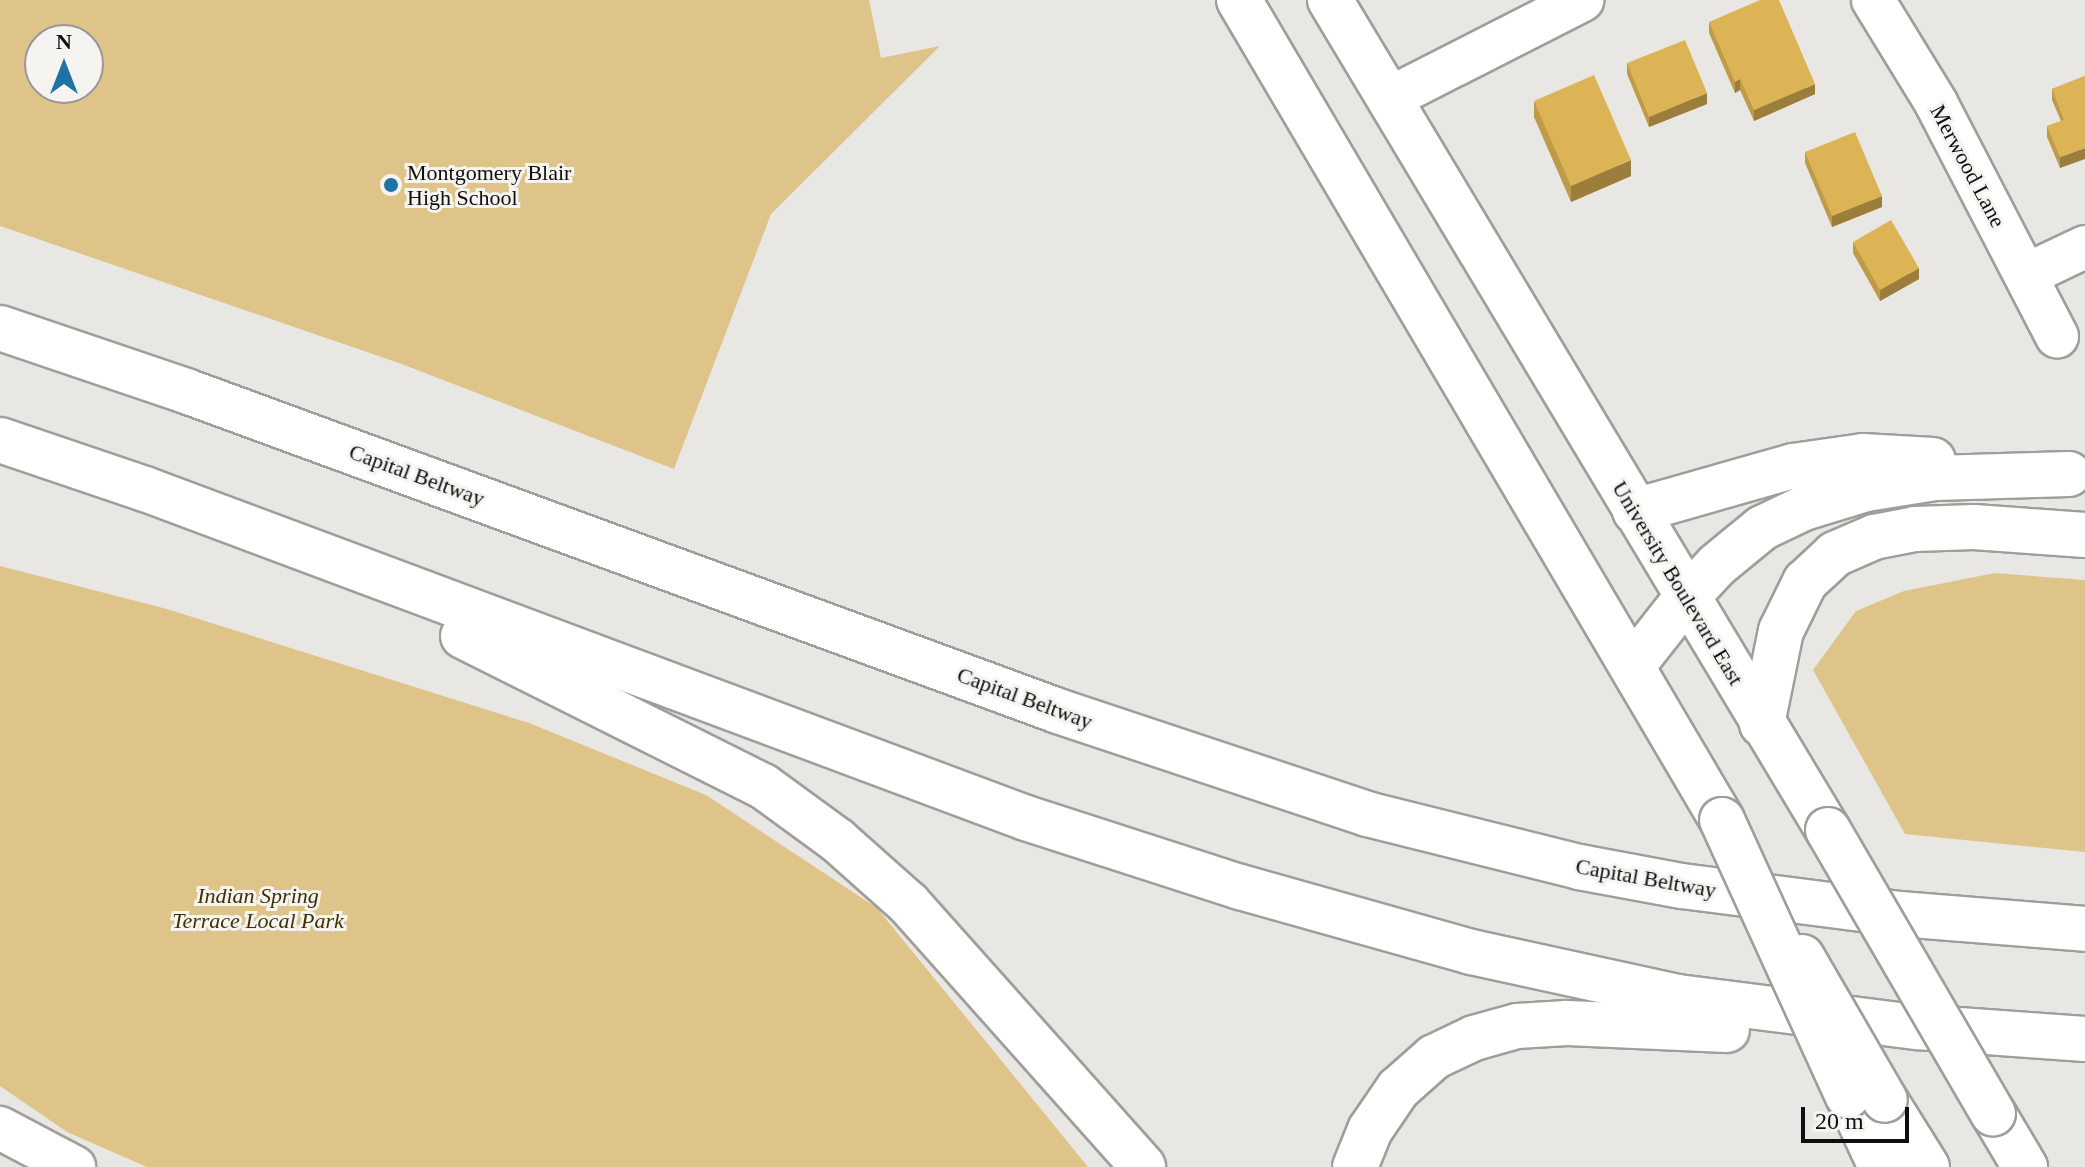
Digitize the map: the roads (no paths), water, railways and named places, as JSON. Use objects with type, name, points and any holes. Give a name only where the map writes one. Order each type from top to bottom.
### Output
[{"type":"main road","points":[[1239,0],[1634,664],[1722,820],[1867,1098],[1927,1167]]},
{"type":"main road","name":"University Boulevard East","points":[[1330,0],[1686,598],[1828,830],[2025,1167]]},
{"type":"main road","name":"Capital Beltway","points":[[0,328],[186,391],[1058,711],[1298,793],[1382,818],[1579,867],[1682,886],[1900,914],[2085,929]]},
{"type":"main road","points":[[0,440],[145,489],[1011,812],[1240,887],[1471,952],[1678,997],[1917,1027],[2085,1041]]},
{"type":"main road","points":[[1635,511],[1793,466],[1863,456],[2077,475]]},
{"type":"main road","points":[[1634,664],[1686,598],[1717,565],[1762,528],[1804,508],[1866,489],[1935,478],[2077,475]]},
{"type":"main road","points":[[145,489],[539,671],[763,786],[837,840],[909,904],[1143,1167]]},
{"type":"main road","points":[[1762,724],[1781,631],[1805,582],[1835,554],[1874,537],[1915,529],[1974,527],[2085,535]]},
{"type":"main road","points":[[1900,914],[2085,906]]},
{"type":"main road","points":[[1355,1167],[1370,1130],[1398,1089],[1434,1057],[1474,1038],[1517,1026],[1582,1023],[1900,1040],[2085,1041]]},
{"type":"main road","points":[[1867,1098],[1881,1167]]},
{"type":"street","points":[[1390,98],[1582,0]]},
{"type":"street","name":"Merwood Lane","points":[[1873,0],[1936,103],[2057,336]]},
{"type":"street","points":[[2026,275],[2085,247]]},
{"type":"street","points":[[0,1128],[74,1167]]},
{"type":"place","name":"Montgomery Blair High School","points":[[391,185]]},
{"type":"park label","name":"Indian Spring Terrace Local Park","points":[[258,908]]}]
